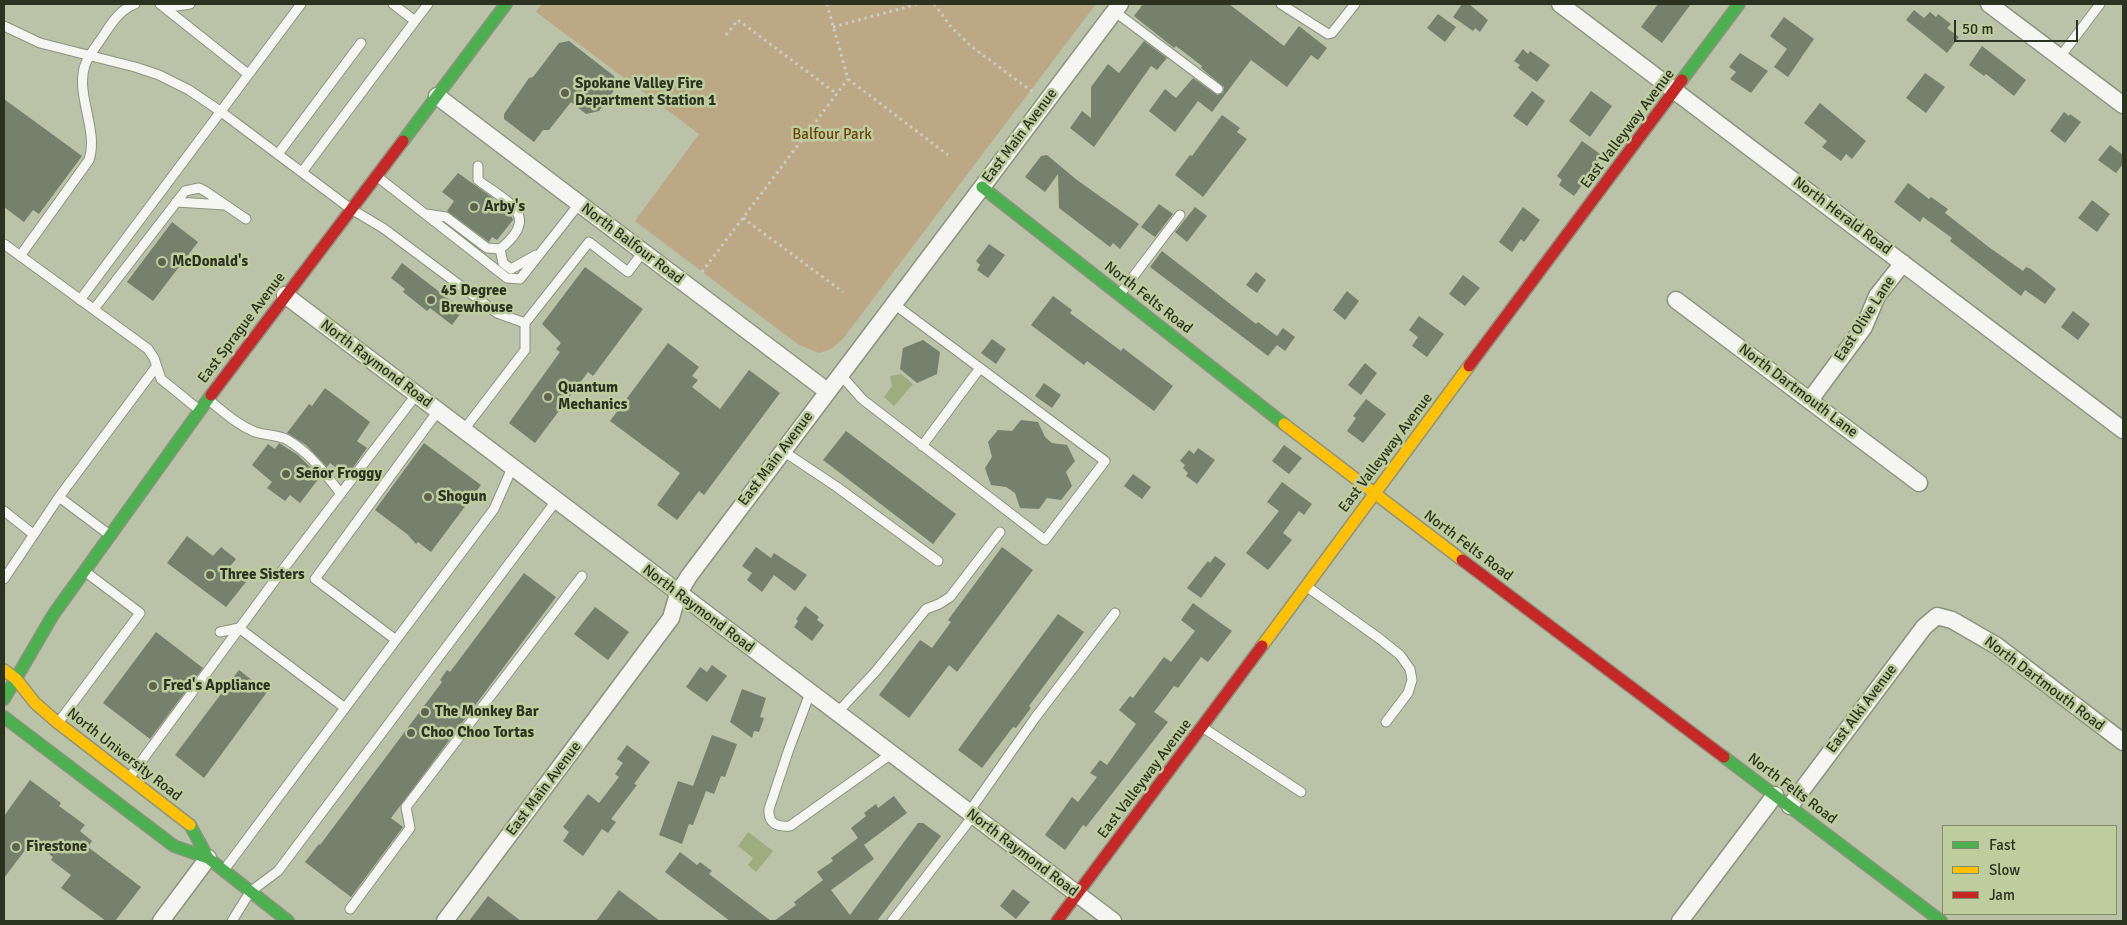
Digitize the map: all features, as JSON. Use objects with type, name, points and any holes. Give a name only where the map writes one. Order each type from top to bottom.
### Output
[{"type":"street","name":"East Sprague Avenue","points":[[4,699],[53,615],[207,399],[506,4]]},
{"type":"street","name":"North Herald Road","points":[[1560,4],[2123,430]]},
{"type":"street","name":"East Valleyway Avenue","points":[[1058,921],[1739,4]]},
{"type":"street","points":[[1989,4],[2123,105]]},
{"type":"street","name":"East Main Avenue","points":[[445,921],[671,618],[678,594],[689,576],[1117,8]]},
{"type":"street","name":"North Balfour Road","points":[[437,96],[827,392]]},
{"type":"street","name":"North Felts Road","points":[[982,187],[1374,494],[1941,921]]},
{"type":"street","name":"East Olive Lane","points":[[1810,400],[1864,327],[1877,296],[1902,262]]},
{"type":"street","name":"North Raymond Road","points":[[285,295],[1112,921]]},
{"type":"street","name":"North Dartmouth Lane","points":[[1676,300],[1919,483]]},
{"type":"street","name":"North Dartmouth Road","points":[[1937,616],[1952,620],[1997,646],[2123,742]]},
{"type":"street","name":"East Alki Avenue","points":[[1790,806],[1924,627],[1937,616]]},
{"type":"street","name":"North University Road","points":[[4,670],[16,679],[35,703],[58,723],[190,825],[208,858]]},
{"type":"street","points":[[4,683],[16,679]]},
{"type":"street","name":"North University Road","points":[[4,718],[174,846],[208,858],[288,921]]},
{"type":"street","points":[[1680,921],[1775,795]]},
{"type":"street","points":[[160,921],[208,858]]},
{"type":"lane","points":[[20,256],[89,160],[92,142],[84,75],[85,65],[115,19],[125,8],[134,4]]},
{"type":"lane","points":[[159,4],[178,6],[190,4]]},
{"type":"lane","points":[[159,4],[248,74]]},
{"type":"lane","points":[[80,300],[301,4]]},
{"type":"lane","points":[[393,4],[415,21]]},
{"type":"lane","points":[[302,172],[428,4]]},
{"type":"lane","points":[[1281,4],[1328,34],[1332,33],[1355,4]]},
{"type":"lane","points":[[2060,57],[2100,4]]},
{"type":"lane","points":[[1117,8],[1218,89]]},
{"type":"lane","points":[[4,26],[40,43],[128,64],[159,75],[189,90],[351,209],[383,228],[497,313],[525,323]]},
{"type":"lane","points":[[278,154],[361,43]]},
{"type":"lane","points":[[424,213],[446,217],[487,248],[500,249],[518,230],[521,221],[520,216],[518,211],[478,180],[478,166]]},
{"type":"lane","points":[[376,176],[507,278],[520,279],[579,204]]},
{"type":"lane","points":[[94,309],[185,191],[199,188],[246,220]]},
{"type":"lane","points":[[176,202],[225,205]]},
{"type":"lane","points":[[1120,295],[1180,215]]},
{"type":"lane","points":[[463,431],[525,350],[525,323],[589,242],[628,272],[643,252]]},
{"type":"lane","points":[[4,244],[148,349],[154,358],[158,375],[164,384],[200,410]]},
{"type":"lane","points":[[500,249],[503,263],[511,269],[542,251]]},
{"type":"lane","points":[[840,374],[862,399],[1045,540],[1105,461],[894,304]]},
{"type":"lane","points":[[4,579],[59,497],[156,367]]},
{"type":"lane","points":[[922,446],[980,368]]},
{"type":"lane","points":[[129,778],[239,628],[416,395]]},
{"type":"lane","points":[[207,399],[239,424],[257,432],[284,438],[309,456],[341,494]]},
{"type":"lane","points":[[396,640],[315,579],[438,411]]},
{"type":"lane","points":[[783,451],[837,487],[938,560]]},
{"type":"lane","points":[[223,870],[494,509],[512,468]]},
{"type":"lane","points":[[59,497],[110,535]]},
{"type":"lane","points":[[232,921],[250,892],[281,867],[556,502]]},
{"type":"lane","points":[[4,511],[33,534]]},
{"type":"lane","points":[[837,713],[876,671],[926,609],[950,597],[1000,532]]},
{"type":"lane","points":[[58,723],[140,613],[84,571]]},
{"type":"lane","points":[[350,909],[410,828],[406,807],[582,576]]},
{"type":"lane","points":[[1306,586],[1380,639],[1400,655],[1410,669],[1412,680],[1408,693],[1386,722]]},
{"type":"lane","points":[[892,921],[971,814],[1035,718],[1116,612]]},
{"type":"lane","points":[[220,632],[239,628],[345,708]]},
{"type":"lane","points":[[810,693],[769,809],[769,816],[774,824],[781,827],[790,826],[891,754]]},
{"type":"lane","points":[[1202,727],[1301,792]]},
{"type":"path","points":[[826,4],[848,79],[948,155]]},
{"type":"path","points":[[833,27],[918,4]]},
{"type":"path","points":[[934,4],[952,28],[972,46],[1046,102]]},
{"type":"path","points":[[726,35],[738,20],[837,94]]},
{"type":"path","points":[[702,272],[848,79]]},
{"type":"path","points":[[743,218],[844,292]]},
{"type":"green space","name":"Balfour Park","points":[[542,4],[1096,4],[842,340],[831,349],[819,353],[799,345],[635,221],[699,134],[536,12]]},
{"type":"shaded area","points":[[901,374],[913,384],[894,406],[884,397],[892,386],[890,376]]},
{"type":"shaded area","points":[[748,832],[773,851],[756,872],[748,865],[753,858],[738,846]]},
{"type":"building","points":[[1143,4],[1229,4],[1284,46],[1299,26],[1327,48],[1318,60],[1311,55],[1287,87],[1251,60],[1212,112],[1198,101],[1175,132],[1149,111],[1165,89],[1176,98],[1193,78],[1217,95],[1223,93],[1224,87],[1201,68],[1202,66],[1176,46],[1174,48],[1134,16]]},
{"type":"building","points":[[1462,4],[1469,4],[1488,20],[1480,32],[1475,28],[1473,31],[1453,17]]},
{"type":"building","points":[[1658,4],[1691,4],[1662,43],[1641,27]]},
{"type":"building","points":[[1914,10],[1924,18],[1930,12],[1936,17],[1938,14],[1951,24],[1947,28],[1959,37],[1947,53],[1906,20]]},
{"type":"building","points":[[1438,14],[1456,27],[1445,42],[1427,28]]},
{"type":"building","points":[[1784,17],[1814,39],[1788,77],[1774,67],[1787,49],[1770,36]]},
{"type":"building","name":"Spokane Valley Fire Department Station 1","points":[[569,41],[614,76],[615,89],[599,111],[586,114],[571,102],[549,130],[543,130],[534,142],[504,119],[504,114],[529,78],[533,77],[559,43]]},
{"type":"building","points":[[1144,41],[1167,58],[1157,70],[1151,66],[1094,147],[1070,128],[1082,111],[1091,118],[1091,87],[1108,64],[1119,73]]},
{"type":"building","points":[[1982,46],[2026,80],[2014,96],[1986,74],[1984,76],[1969,65]]},
{"type":"building","points":[[1523,49],[1528,54],[1530,51],[1550,65],[1537,82],[1518,68],[1520,65],[1514,61]]},
{"type":"building","points":[[1740,53],[1768,71],[1751,93],[1730,79],[1736,72],[1729,67]]},
{"type":"building","points":[[1925,73],[1945,87],[1926,113],[1906,98]]},
{"type":"building","points":[[1532,91],[1545,101],[1527,126],[1513,116]]},
{"type":"building","points":[[1591,91],[1612,106],[1590,137],[1569,121]]},
{"type":"building","points":[[4,99],[82,156],[39,214],[33,210],[24,222],[4,207]]},
{"type":"building","points":[[1820,103],[1866,141],[1852,159],[1846,154],[1841,161],[1822,147],[1827,141],[1804,123]]},
{"type":"building","points":[[2064,112],[2081,122],[2065,143],[2050,131]]},
{"type":"building","points":[[1222,115],[1240,128],[1237,132],[1247,139],[1203,197],[1175,175],[1190,155],[1192,156]]},
{"type":"building","points":[[1582,141],[1603,156],[1574,196],[1559,185],[1562,180],[1557,176]]},
{"type":"building","points":[[2110,145],[2123,155],[2123,164],[2116,173],[2098,160]]},
{"type":"building","points":[[1047,155],[1077,180],[1139,224],[1120,249],[1113,243],[1110,247],[1059,208],[1058,174],[1045,192],[1025,177],[1041,156]]},
{"type":"building","name":"Arby's","points":[[458,173],[493,198],[491,201],[512,217],[513,220],[497,240],[492,237],[489,242],[447,211],[454,201],[442,192]]},
{"type":"building","points":[[1908,183],[1929,199],[1931,197],[1948,209],[1945,213],[1990,248],[2023,271],[2026,267],[2031,269],[2056,289],[2045,304],[2025,290],[2021,296],[1950,241],[1952,238],[1923,217],[1920,222],[1894,202]]},
{"type":"building","points":[[2092,200],[2110,214],[2097,232],[2078,218]]},
{"type":"building","points":[[1159,204],[1173,214],[1155,237],[1141,227]]},
{"type":"building","points":[[1195,207],[1207,216],[1187,242],[1175,232]]},
{"type":"building","points":[[1523,207],[1540,220],[1524,242],[1521,239],[1512,252],[1499,242]]},
{"type":"building","name":"McDonald's","points":[[172,222],[198,242],[153,301],[127,282]]},
{"type":"building","points":[[989,244],[1005,255],[988,278],[977,270],[980,265],[976,261]]},
{"type":"building","points":[[1162,251],[1256,324],[1258,322],[1277,336],[1283,328],[1295,337],[1285,351],[1277,345],[1268,356],[1150,267]]},
{"type":"building","name":"45 Degree Brewhouse","points":[[402,263],[463,310],[452,325],[430,308],[427,311],[403,292],[405,289],[391,278]]},
{"type":"building","points":[[585,267],[643,309],[593,376],[588,372],[535,443],[509,423],[560,352],[556,349],[561,343],[542,324]]},
{"type":"building","points":[[1256,272],[1266,280],[1257,293],[1246,285]]},
{"type":"building","points":[[1463,275],[1480,288],[1465,306],[1449,294]]},
{"type":"building","points":[[1347,291],[1359,301],[1345,320],[1333,310]]},
{"type":"building","points":[[1053,296],[1072,310],[1070,313],[1121,351],[1123,348],[1173,386],[1154,411],[1087,361],[1084,365],[1031,325]]},
{"type":"building","points":[[2073,311],[2090,324],[2078,340],[2061,327]]},
{"type":"building","points":[[1419,316],[1444,334],[1427,357],[1412,346],[1418,337],[1409,330]]},
{"type":"building","points":[[992,339],[1006,349],[996,364],[981,353]]},
{"type":"building","points":[[923,340],[940,352],[937,374],[917,383],[900,369],[903,348]]},
{"type":"building","points":[[668,343],[699,367],[692,376],[698,380],[692,387],[720,409],[749,370],[780,393],[704,495],[699,491],[677,520],[657,505],[680,473],[610,421]]},
{"type":"building","points":[[1365,363],[1377,373],[1361,395],[1348,385]]},
{"type":"building","points":[[1044,383],[1061,395],[1052,408],[1035,396]]},
{"type":"building","points":[[325,388],[370,422],[357,441],[367,448],[347,476],[330,463],[327,467],[306,445],[287,433],[309,404],[312,406]]},
{"type":"building","points":[[1366,399],[1386,414],[1363,443],[1347,431],[1356,418],[1353,416]]},
{"type":"building","points":[[1021,420],[1038,422],[1045,437],[1052,443],[1067,445],[1075,461],[1066,472],[1072,486],[1061,500],[1047,498],[1039,509],[1020,508],[1015,493],[1006,487],[991,485],[985,468],[992,457],[988,442],[998,430],[1012,431]]},
{"type":"building","points":[[846,431],[956,514],[933,544],[823,460]]},
{"type":"building","name":"Señor Froggy","points":[[279,443],[298,455],[320,477],[300,503],[290,495],[285,501],[267,488],[272,482],[252,465],[268,444],[275,449]]},
{"type":"building","name":"Shogun","points":[[424,443],[481,485],[431,552],[418,542],[416,544],[407,534],[375,510]]},
{"type":"building","points":[[1284,445],[1302,458],[1289,474],[1272,461]]},
{"type":"building","points":[[1198,448],[1215,460],[1197,484],[1186,476],[1188,473],[1183,468],[1185,465],[1180,461],[1189,450],[1194,454]]},
{"type":"building","points":[[1133,474],[1151,487],[1142,499],[1124,486]]},
{"type":"building","points":[[1282,482],[1312,504],[1304,515],[1299,511],[1283,533],[1292,540],[1268,570],[1246,553],[1279,511],[1267,502]]},
{"type":"building","name":"Three Sisters","points":[[187,536],[213,556],[221,547],[236,559],[229,568],[246,582],[226,607],[167,563]]},
{"type":"building","points":[[756,547],[771,558],[774,553],[807,575],[795,591],[774,575],[762,592],[747,580],[752,573],[742,566]]},
{"type":"building","points":[[1002,547],[1033,570],[957,672],[949,665],[909,718],[879,695],[920,640],[932,648],[951,622],[948,620]]},
{"type":"building","points":[[1215,556],[1226,564],[1201,598],[1187,588],[1208,561],[1210,563]]},
{"type":"building","points":[[524,573],[556,597],[391,818],[403,827],[351,897],[305,862],[320,845],[442,682],[440,680],[447,670],[450,672]]},
{"type":"building","points":[[1193,603],[1232,631],[1208,662],[1201,657],[1178,688],[1174,686],[1154,712],[1168,722],[1086,827],[1083,825],[1065,850],[1045,835],[1072,797],[1078,802],[1097,777],[1090,773],[1100,760],[1107,765],[1136,724],[1119,710],[1130,696],[1133,698],[1164,657],[1171,662],[1195,631],[1181,620]]},
{"type":"building","points":[[805,606],[819,617],[817,620],[824,625],[812,641],[794,627],[798,621],[796,619]]},
{"type":"building","points":[[595,607],[629,632],[608,660],[574,634]]},
{"type":"building","points":[[1058,614],[1084,632],[1029,706],[1031,708],[1016,728],[1013,727],[982,768],[958,750]]},
{"type":"building","name":"Fred's Appliance","points":[[156,632],[203,668],[150,739],[103,703]]},
{"type":"building","points":[[712,665],[727,676],[707,702],[686,687],[700,667],[707,672]]},
{"type":"building","points":[[239,670],[267,692],[204,778],[175,755]]},
{"type":"building","points":[[742,689],[766,698],[760,717],[764,718],[759,732],[754,731],[752,738],[730,722]]},
{"type":"building","points":[[712,735],[737,744],[725,777],[721,776],[714,794],[706,791],[693,825],[689,824],[682,844],[659,835],[678,781],[693,786]]},
{"type":"building","points":[[627,745],[650,762],[634,784],[637,785],[611,819],[616,822],[608,833],[602,829],[583,856],[563,841],[569,832],[563,827],[588,794],[599,803],[619,777],[615,774],[623,763],[617,759]]},
{"type":"building","points":[[30,780],[61,803],[59,806],[85,825],[80,831],[92,841],[88,847],[141,887],[115,921],[106,921],[61,888],[71,875],[51,860],[53,857],[32,841],[4,878],[4,816]]},
{"type":"building","points":[[894,796],[907,813],[864,845],[874,859],[831,890],[850,915],[918,823],[923,823],[941,836],[877,921],[774,921],[796,905],[794,902],[823,880],[817,872],[833,861],[831,858],[858,838],[851,828],[866,816],[864,813],[876,804],[878,808]]},
{"type":"building","points":[[680,852],[697,865],[700,862],[712,871],[709,874],[771,921],[730,921],[665,872]]},
{"type":"building","points":[[1013,889],[1030,902],[1016,919],[1000,906]]},
{"type":"building","points":[[619,890],[660,921],[596,921]]},
{"type":"building","points":[[488,896],[521,921],[469,921]]},
{"type":"traffic: fast","points":[[403,141],[506,4]]},
{"type":"traffic: fast","points":[[1682,80],[1739,4]]},
{"type":"traffic: fast","points":[[982,187],[1284,424]]},
{"type":"traffic: fast","points":[[4,699],[53,615],[211,395]]},
{"type":"traffic: fast","points":[[4,717],[174,846],[208,858]]},
{"type":"traffic: fast","points":[[1724,757],[1941,921]]},
{"type":"traffic: fast","points":[[190,825],[208,858],[288,921]]},
{"type":"traffic: slow","points":[[1262,646],[1469,366]]},
{"type":"traffic: slow","points":[[1284,424],[1462,560]]},
{"type":"traffic: slow","points":[[4,670],[16,679],[35,703],[58,723],[190,825]]},
{"type":"traffic: jam","points":[[1469,366],[1682,80]]},
{"type":"traffic: jam","points":[[211,395],[403,141]]},
{"type":"traffic: jam","points":[[1462,560],[1724,757]]},
{"type":"traffic: jam","points":[[1057,921],[1262,646]]},
{"type":"place","name":"Spokane Valley Fire Department Station 1","points":[[565,93]]},
{"type":"place","name":"Arby's","points":[[474,207]]},
{"type":"place","name":"McDonald's","points":[[162,262]]},
{"type":"place","name":"45 Degree Brewhouse","points":[[431,300]]},
{"type":"place","name":"Quantum Mechanics","points":[[548,397]]},
{"type":"place","name":"Señor Froggy","points":[[286,474]]},
{"type":"place","name":"Shogun","points":[[428,497]]},
{"type":"place","name":"Three Sisters","points":[[210,575]]},
{"type":"place","name":"Fred's Appliance","points":[[153,686]]},
{"type":"place","name":"The Monkey Bar","points":[[425,712]]},
{"type":"place","name":"Choo Choo Tortas","points":[[411,733]]},
{"type":"place","name":"Firestone","points":[[16,847]]}]
